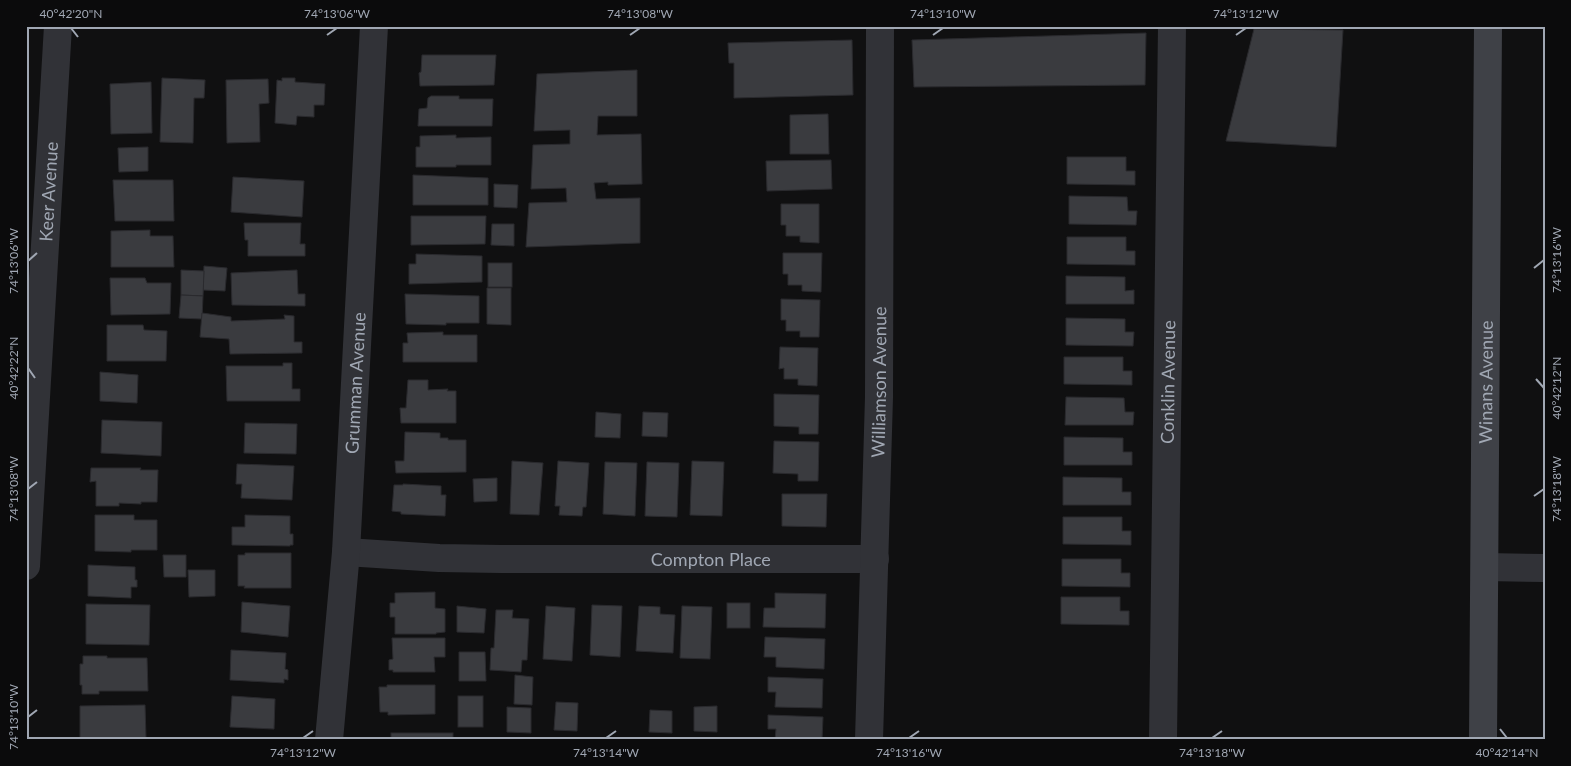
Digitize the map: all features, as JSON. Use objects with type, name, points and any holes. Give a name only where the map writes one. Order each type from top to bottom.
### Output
[{"type":"street","name":"Keer Avenue","points":[[26,566],[58,26]]},
{"type":"street","name":"Grumman Avenue","points":[[329,740],[346,552],[374,26]]},
{"type":"street","name":"Williamson Avenue","points":[[870,740],[879,397],[880,26]]},
{"type":"street","name":"Conklin Avenue","points":[[1163,740],[1172,26]]},
{"type":"street","name":"Winans Avenue","points":[[1483,740],[1488,26]]},
{"type":"street","name":"Compton Place","points":[[346,552],[438,558],[875,558]]},
{"type":"street","points":[[1484,567],[1545,568]]},
{"type":"building","points":[[1254,29],[1343,30],[1336,147],[1226,141]]},
{"type":"building","points":[[1146,33],[1145,85],[914,87],[912,40]]},
{"type":"building","points":[[852,40],[853,95],[734,98],[734,63],[729,63],[728,43]]},
{"type":"building","points":[[422,55],[496,55],[494,85],[420,86],[419,73],[421,72]]},
{"type":"building","points":[[637,70],[637,116],[598,116],[597,135],[641,134],[642,184],[608,185],[608,182],[594,183],[596,199],[640,198],[640,243],[526,247],[529,203],[567,202],[566,188],[531,189],[533,145],[570,144],[570,130],[534,131],[537,74]]},
{"type":"building","points":[[162,78],[205,80],[204,98],[194,98],[193,143],[160,142]]},
{"type":"building","points":[[282,78],[295,78],[295,82],[325,84],[324,105],[314,105],[314,117],[297,116],[296,125],[275,123],[277,80],[282,81]]},
{"type":"building","points":[[268,79],[269,103],[259,104],[260,142],[227,143],[226,80]]},
{"type":"building","points":[[151,82],[152,133],[111,134],[110,84]]},
{"type":"building","points":[[431,96],[459,96],[459,99],[493,99],[492,126],[418,126],[419,109],[427,108],[428,98]]},
{"type":"building","points":[[828,114],[829,154],[790,154],[790,115]]},
{"type":"building","points":[[456,135],[456,138],[491,137],[491,165],[416,167],[416,147],[420,147],[420,136]]},
{"type":"building","points":[[148,147],[148,171],[119,172],[118,148]]},
{"type":"building","points":[[1067,157],[1126,157],[1126,171],[1135,171],[1135,185],[1067,184]]},
{"type":"building","points":[[831,160],[832,189],[767,191],[766,161]]},
{"type":"building","points":[[413,175],[488,178],[488,205],[413,205]]},
{"type":"building","points":[[233,177],[304,181],[302,217],[231,212]]},
{"type":"building","points":[[113,180],[173,180],[174,221],[115,221]]},
{"type":"building","points":[[494,184],[518,185],[517,208],[494,207]]},
{"type":"building","points":[[1069,196],[1127,197],[1128,211],[1137,211],[1136,225],[1069,224]]},
{"type":"building","points":[[781,204],[819,204],[819,243],[800,242],[800,236],[786,236],[786,225],[781,225]]},
{"type":"building","points":[[411,216],[486,216],[485,244],[411,245]]},
{"type":"building","points":[[244,223],[301,223],[300,244],[305,244],[305,256],[248,256],[248,240],[245,240]]},
{"type":"building","points":[[492,224],[514,224],[514,246],[491,245]]},
{"type":"building","points":[[150,230],[150,236],[173,236],[174,267],[111,267],[111,231]]},
{"type":"building","points":[[1067,237],[1126,237],[1126,251],[1135,251],[1135,265],[1067,264]]},
{"type":"building","points":[[783,253],[822,253],[821,292],[802,291],[802,285],[788,285],[788,274],[783,274]]},
{"type":"building","points":[[416,254],[482,256],[482,282],[409,284],[409,264],[416,264]]},
{"type":"building","points":[[488,263],[512,263],[512,287],[488,287]]},
{"type":"building","points":[[204,266],[227,268],[225,291],[203,290]]},
{"type":"building","points":[[181,270],[204,271],[203,296],[181,295]]},
{"type":"building","points":[[297,270],[298,294],[305,294],[305,306],[232,305],[231,273]]},
{"type":"building","points":[[1066,276],[1125,277],[1125,291],[1134,290],[1134,304],[1066,304]]},
{"type":"building","points":[[110,278],[145,278],[147,283],[171,283],[170,314],[111,315]]},
{"type":"building","points":[[487,288],[511,288],[511,325],[487,324]]},
{"type":"building","points":[[405,294],[479,296],[479,323],[446,323],[446,325],[406,324]]},
{"type":"building","points":[[181,295],[203,296],[202,319],[179,318]]},
{"type":"building","points":[[781,299],[820,300],[819,337],[800,337],[800,331],[786,331],[786,320],[781,320]]},
{"type":"building","points":[[202,313],[231,317],[231,321],[285,319],[284,315],[294,316],[294,342],[302,342],[302,353],[230,354],[229,339],[200,337]]},
{"type":"building","points":[[1066,318],[1125,319],[1125,332],[1134,332],[1133,346],[1066,345]]},
{"type":"building","points":[[107,325],[143,325],[144,330],[167,331],[166,361],[107,361]]},
{"type":"building","points":[[443,332],[443,335],[477,335],[477,362],[403,362],[403,343],[408,343],[407,333]]},
{"type":"building","points":[[780,347],[818,348],[817,386],[798,385],[798,379],[784,379],[784,368],[779,369]]},
{"type":"building","points":[[1064,357],[1123,357],[1123,371],[1132,371],[1132,385],[1064,384]]},
{"type":"building","points":[[283,363],[292,363],[292,389],[300,389],[300,401],[227,401],[226,366],[283,366]]},
{"type":"building","points":[[100,372],[138,375],[137,403],[100,401]]},
{"type":"building","points":[[408,380],[428,380],[428,390],[448,389],[447,391],[456,391],[456,423],[401,423],[400,408],[406,408]]},
{"type":"building","points":[[774,394],[819,395],[818,434],[799,434],[799,427],[774,426]]},
{"type":"building","points":[[1066,397],[1124,398],[1125,412],[1134,412],[1133,425],[1065,425]]},
{"type":"building","points":[[596,412],[621,414],[620,438],[595,437]]},
{"type":"building","points":[[643,412],[668,413],[667,437],[642,436]]},
{"type":"building","points":[[102,420],[162,422],[161,456],[101,453]]},
{"type":"building","points":[[245,423],[297,424],[296,454],[244,453]]},
{"type":"building","points":[[405,432],[440,433],[440,438],[466,440],[466,472],[396,473],[395,461],[404,461]]},
{"type":"building","points":[[1064,437],[1123,438],[1123,452],[1132,452],[1132,465],[1064,465]]},
{"type":"building","points":[[774,441],[819,442],[818,481],[798,481],[798,474],[773,473]]},
{"type":"building","points":[[512,461],[543,463],[539,515],[510,514]]},
{"type":"building","points":[[558,461],[589,463],[586,507],[583,507],[582,516],[559,515],[560,506],[555,506]]},
{"type":"building","points":[[692,461],[724,462],[722,516],[690,515]]},
{"type":"building","points":[[605,462],[637,463],[635,516],[603,514]]},
{"type":"building","points":[[647,462],[679,463],[677,517],[645,516]]},
{"type":"building","points":[[237,464],[294,466],[292,500],[241,498],[242,484],[236,484]]},
{"type":"building","points":[[91,468],[158,470],[157,502],[141,502],[141,504],[119,503],[119,506],[96,506],[96,481],[90,482]]},
{"type":"building","points":[[1063,477],[1122,478],[1122,492],[1131,492],[1131,505],[1063,505]]},
{"type":"building","points":[[497,478],[497,501],[474,502],[473,479]]},
{"type":"building","points":[[394,485],[441,486],[441,495],[446,495],[445,516],[401,514],[401,512],[392,511]]},
{"type":"building","points":[[782,494],[827,494],[826,527],[782,526]]},
{"type":"building","points":[[95,515],[134,515],[134,520],[157,520],[157,550],[131,550],[131,552],[95,551]]},
{"type":"building","points":[[245,515],[290,516],[290,534],[293,534],[293,545],[232,545],[232,527],[245,527]]},
{"type":"building","points":[[1063,517],[1122,517],[1122,531],[1131,531],[1131,545],[1063,544]]},
{"type":"building","points":[[245,553],[291,553],[291,588],[244,588],[245,586],[238,586],[238,555],[245,555]]},
{"type":"building","points":[[163,555],[186,555],[186,577],[164,577]]},
{"type":"building","points":[[1062,559],[1121,559],[1121,573],[1130,573],[1130,587],[1062,586]]},
{"type":"building","points":[[88,565],[135,567],[137,587],[131,587],[131,598],[88,596]]},
{"type":"building","points":[[188,570],[215,570],[215,596],[189,597]]},
{"type":"building","points":[[435,592],[435,608],[445,609],[445,632],[436,634],[395,634],[395,617],[390,617],[390,603],[395,603],[395,593]]},
{"type":"building","points":[[775,593],[826,594],[825,628],[763,627],[764,608],[775,608]]},
{"type":"building","points":[[1061,597],[1120,597],[1120,611],[1129,611],[1129,625],[1061,624]]},
{"type":"building","points":[[242,602],[290,606],[288,637],[241,632]]},
{"type":"building","points":[[727,603],[750,603],[750,628],[727,628]]},
{"type":"building","points":[[86,604],[150,605],[149,645],[86,644]]},
{"type":"building","points":[[592,605],[622,606],[620,657],[590,655]]},
{"type":"building","points":[[457,606],[486,609],[484,633],[457,632]]},
{"type":"building","points":[[546,606],[575,608],[572,661],[543,659]]},
{"type":"building","points":[[639,606],[660,607],[660,614],[675,615],[673,653],[636,651]]},
{"type":"building","points":[[682,606],[712,607],[710,659],[680,658]]},
{"type":"building","points":[[496,610],[513,610],[512,618],[529,619],[527,660],[522,660],[521,672],[490,670],[491,648],[494,648]]},
{"type":"building","points":[[765,637],[825,639],[824,669],[776,667],[776,657],[764,657]]},
{"type":"building","points":[[392,638],[445,638],[445,657],[434,657],[435,672],[393,672],[393,670],[389,670],[389,660],[393,659]]},
{"type":"building","points":[[231,650],[286,653],[285,669],[288,670],[288,680],[284,679],[284,683],[230,680]]},
{"type":"building","points":[[459,652],[485,652],[486,681],[459,681]]},
{"type":"building","points":[[83,656],[147,658],[148,691],[99,691],[99,694],[82,694],[80,664],[83,664]]},
{"type":"building","points":[[515,675],[533,677],[532,705],[514,704]]},
{"type":"building","points":[[768,677],[823,679],[822,708],[775,707],[776,692],[768,692]]},
{"type":"building","points":[[387,685],[435,685],[435,714],[388,715],[388,712],[380,712],[379,687],[387,687]]},
{"type":"building","points":[[232,696],[275,699],[274,729],[230,727]]},
{"type":"building","points":[[458,696],[483,696],[483,727],[458,727]]},
{"type":"building","points":[[556,702],[578,703],[577,731],[554,730]]},
{"type":"building","points":[[145,705],[146,738],[80,740],[80,706]]},
{"type":"building","points":[[717,706],[717,732],[694,731],[694,707]]},
{"type":"building","points":[[507,707],[531,708],[531,733],[507,732]]},
{"type":"building","points":[[650,710],[672,711],[672,733],[649,732]]},
{"type":"building","points":[[768,715],[823,717],[822,740],[775,740],[776,729],[768,729]]},
{"type":"building","points":[[391,733],[453,733],[453,740],[391,740]]}]
